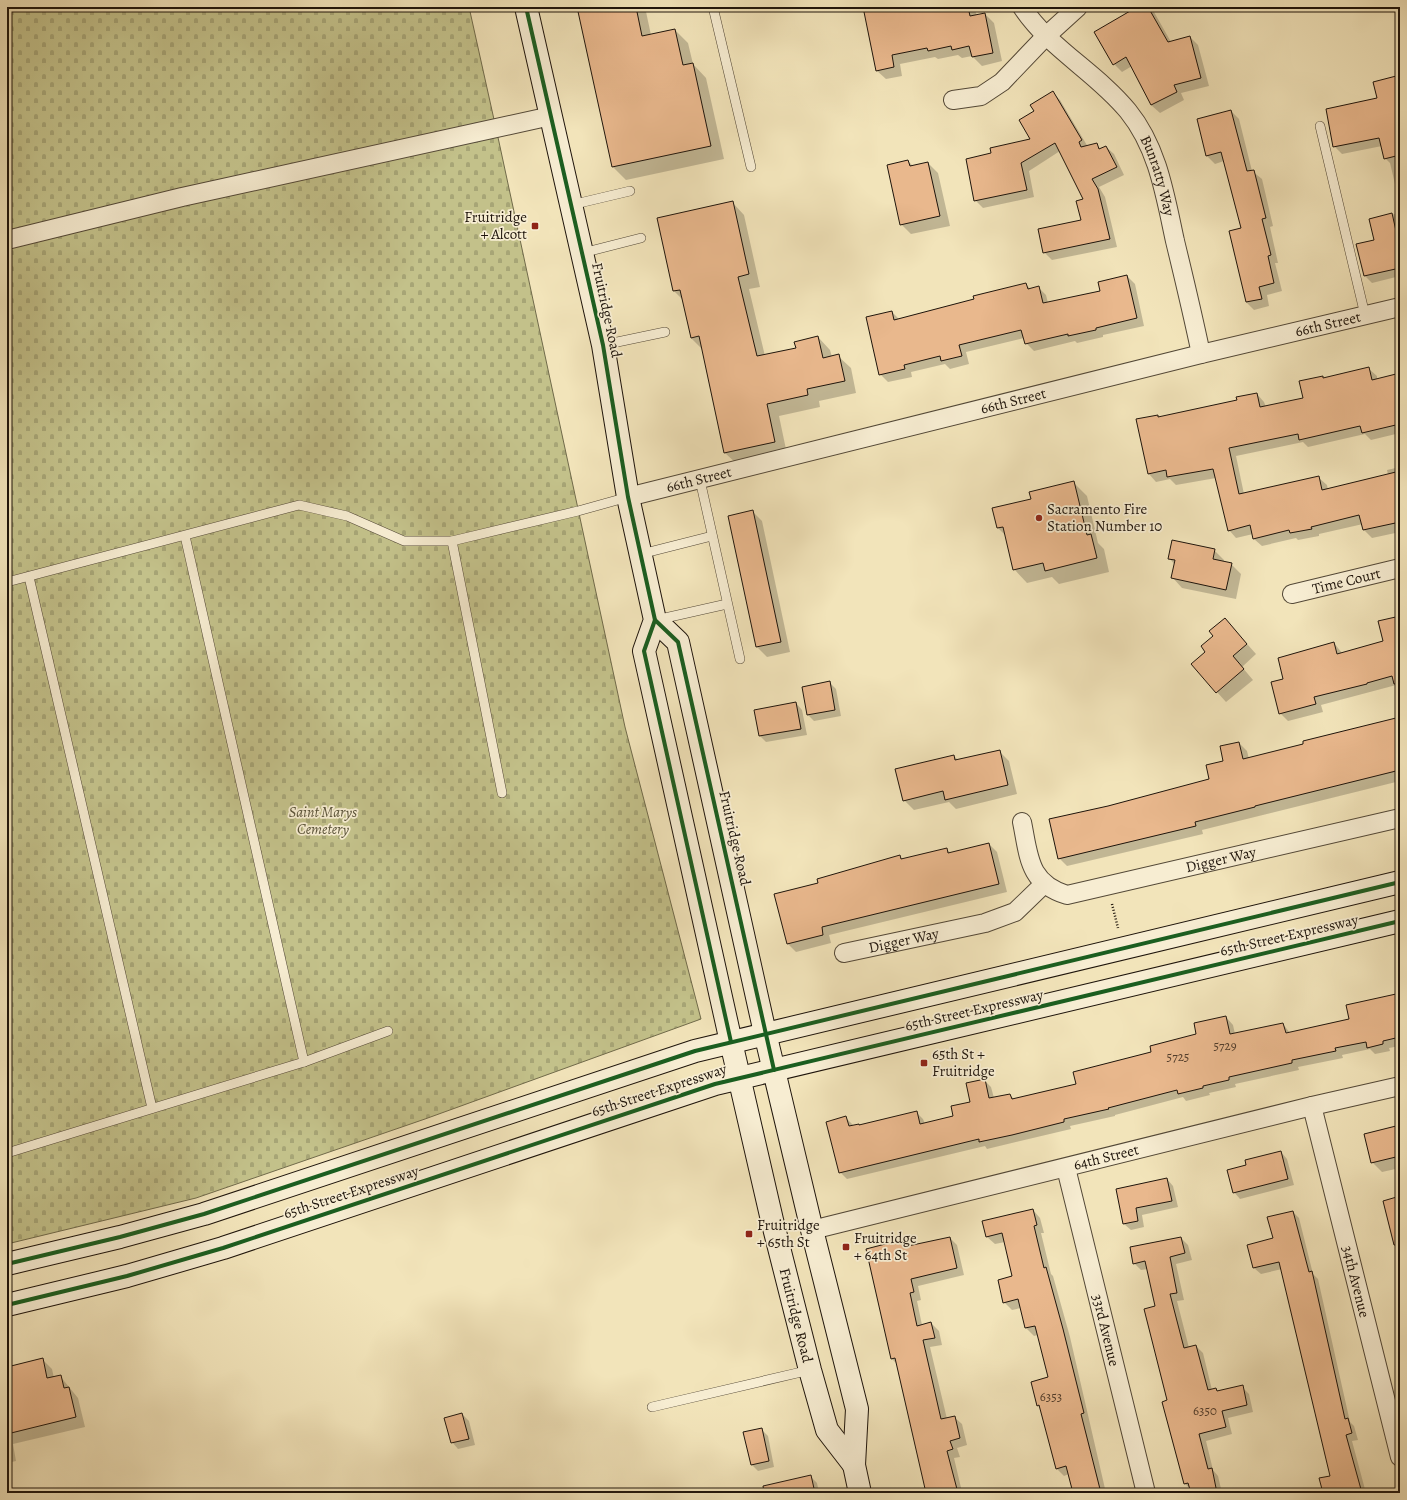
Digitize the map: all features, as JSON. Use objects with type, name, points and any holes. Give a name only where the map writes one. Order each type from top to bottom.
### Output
[{"type":"main road","name":"Fruitridge Road","points":[[526,7],[603,345],[628,497],[655,620],[644,651],[731,1042],[772,1220],[810,1370],[827,1430],[854,1465]]},
{"type":"main road","name":"Fruitridge Road","points":[[655,620],[678,642],[765,1032],[856,1409],[854,1465],[860,1493]]},
{"type":"main road","name":"65th Street Expressway","points":[[7,1264],[120,1237],[204,1214],[694,1051],[765,1032],[1400,882]]},
{"type":"main road","name":"65th Street Expressway","points":[[7,1305],[126,1276],[223,1248],[715,1084],[1400,921]]},
{"type":"street","name":"Bunratty Way","points":[[1022,7],[1045,37],[1108,88],[1128,111],[1146,136],[1160,173],[1201,354]]},
{"type":"street","points":[[953,100],[981,96],[1002,82],[1045,37],[1078,7]]},
{"type":"street","points":[[7,240],[182,197],[551,116]]},
{"type":"street","name":"66th Street","points":[[628,497],[1201,354],[1400,307]]},
{"type":"street","name":"Time Court","points":[[1292,594],[1400,568]]},
{"type":"street","name":"Digger Way","points":[[1022,822],[1032,869],[1044,884],[1054,891],[1066,895],[1400,818]]},
{"type":"street","name":"Digger Way","points":[[844,953],[985,923],[1016,912],[1044,884]]},
{"type":"street","name":"64th Street","points":[[812,1230],[1312,1106],[1400,1086]]},
{"type":"street","name":"34th Avenue","points":[[1312,1106],[1400,1457]]},
{"type":"street","name":"33rd Avenue","points":[[1066,1168],[1146,1493]]},
{"type":"lane","points":[[713,7],[751,167]]},
{"type":"lane","points":[[1320,126],[1365,315]]},
{"type":"lane","points":[[571,204],[630,192]]},
{"type":"lane","points":[[582,253],[642,238]]},
{"type":"lane","points":[[603,345],[665,332]]},
{"type":"lane","points":[[700,480],[740,659]]},
{"type":"lane","points":[[7,582],[299,506],[347,516],[404,541],[452,541],[578,511],[628,497]]},
{"type":"lane","points":[[185,536],[304,1062]]},
{"type":"lane","points":[[641,554],[712,536]]},
{"type":"lane","points":[[452,541],[502,793]]},
{"type":"lane","points":[[30,576],[152,1108]]},
{"type":"lane","points":[[655,620],[727,604]]},
{"type":"lane","points":[[7,1153],[304,1062],[388,1031]]},
{"type":"lane","points":[[652,1407],[810,1370]]},
{"type":"path","points":[[1107,886],[1123,948]]},
{"type":"green space","name":"Saint Marys Cemetery","points":[[7,7],[469,7],[625,727],[701,1019],[425,1119],[196,1198],[7,1244]]},
{"type":"building","points":[[577,7],[636,7],[642,36],[675,29],[683,65],[693,63],[711,146],[612,167]]},
{"type":"building","points":[[863,7],[968,7],[970,16],[985,13],[993,53],[972,57],[969,46],[952,50],[951,46],[928,51],[927,48],[892,55],[894,67],[876,71]]},
{"type":"building","points":[[1137,7],[1148,7],[1168,42],[1190,36],[1201,78],[1174,85],[1177,92],[1151,105],[1126,57],[1113,65],[1094,32]]},
{"type":"building","points":[[1400,75],[1400,155],[1384,159],[1379,138],[1333,147],[1326,109],[1377,98],[1373,82]]},
{"type":"building","points":[[1053,91],[1082,140],[1079,142],[1081,147],[1097,143],[1099,149],[1106,146],[1117,167],[1092,179],[1098,189],[1110,239],[1043,253],[1038,229],[1081,220],[1076,201],[1083,199],[1055,143],[1021,163],[1027,190],[974,201],[966,159],[991,153],[990,148],[1030,139],[1019,120],[1034,111],[1030,105]]},
{"type":"building","points":[[1231,110],[1247,171],[1254,170],[1266,218],[1262,219],[1271,255],[1268,256],[1274,283],[1259,287],[1262,299],[1246,302],[1229,231],[1241,228],[1221,152],[1206,156],[1197,119]]},
{"type":"building","points":[[908,160],[910,166],[928,162],[940,216],[900,225],[887,165]]},
{"type":"building","points":[[733,201],[749,274],[738,277],[757,356],[796,348],[794,342],[818,336],[823,358],[839,354],[845,381],[807,389],[808,395],[767,404],[775,442],[724,453],[699,336],[691,338],[680,290],[673,291],[657,218]]},
{"type":"building","points":[[1392,213],[1400,249],[1400,268],[1364,276],[1356,244],[1374,240],[1369,219]]},
{"type":"building","points":[[1127,275],[1137,318],[1096,328],[1096,330],[1068,336],[1068,334],[1025,344],[1021,330],[959,345],[962,356],[941,361],[940,356],[904,365],[905,369],[879,375],[866,317],[892,311],[894,320],[974,299],[973,296],[1026,283],[1028,289],[1039,286],[1043,303],[1100,291],[1098,282]]},
{"type":"building","points":[[1369,367],[1372,380],[1400,373],[1400,424],[1362,433],[1360,426],[1299,440],[1298,434],[1229,448],[1239,494],[1319,476],[1322,490],[1400,471],[1400,522],[1363,530],[1359,515],[1311,527],[1312,529],[1290,533],[1289,530],[1253,539],[1250,525],[1228,531],[1213,469],[1167,477],[1166,470],[1148,474],[1136,419],[1158,415],[1158,417],[1237,400],[1236,397],[1257,393],[1260,407],[1303,398],[1299,381],[1323,376],[1323,378]]},
{"type":"building","name":"Sacramento Fire Station Number 10","points":[[1074,481],[1087,535],[1091,534],[1097,558],[1045,571],[1043,563],[1013,570],[1003,527],[997,528],[992,508],[1031,499],[1029,492]]},
{"type":"building","points":[[753,510],[781,642],[756,647],[728,516]]},
{"type":"building","points":[[1172,540],[1215,549],[1213,559],[1232,563],[1226,590],[1171,578],[1175,560],[1168,559]]},
{"type":"building","points":[[1400,616],[1400,683],[1394,684],[1392,676],[1367,684],[1314,697],[1316,704],[1279,714],[1271,682],[1283,679],[1278,658],[1334,642],[1337,654],[1383,641],[1378,621]]},
{"type":"building","points":[[1225,618],[1247,644],[1233,656],[1244,669],[1216,693],[1191,664],[1205,652],[1201,646],[1213,636],[1209,631]]},
{"type":"building","points":[[830,681],[835,710],[807,715],[802,687]]},
{"type":"building","points":[[796,702],[801,729],[759,736],[754,710]]},
{"type":"building","points":[[1400,717],[1400,770],[1195,822],[1196,826],[1058,859],[1049,819],[1108,806],[1209,779],[1206,765],[1223,761],[1220,746],[1239,742],[1243,759],[1303,744],[1303,741]]},
{"type":"building","points":[[1000,750],[1008,785],[945,800],[943,791],[903,801],[895,769],[954,755],[955,760]]},
{"type":"building","points":[[989,843],[999,884],[822,927],[823,935],[787,944],[774,894],[818,883],[817,879],[900,855],[901,859],[947,848],[948,853]]},
{"type":"building","points":[[1396,994],[1400,1011],[1400,1037],[1383,1041],[1383,1044],[1367,1048],[1366,1042],[1335,1048],[1336,1051],[1292,1060],[1292,1063],[1229,1077],[1229,1080],[1203,1086],[1203,1088],[1178,1094],[1177,1090],[1108,1108],[1109,1109],[1064,1119],[1064,1122],[1012,1135],[979,1142],[979,1139],[839,1173],[826,1122],[846,1116],[849,1126],[859,1125],[917,1111],[920,1124],[953,1116],[951,1106],[970,1102],[966,1083],[985,1079],[989,1098],[1010,1094],[1012,1099],[1076,1084],[1073,1072],[1151,1052],[1150,1046],[1196,1034],[1194,1023],[1226,1016],[1230,1034],[1283,1023],[1286,1033],[1349,1019],[1346,1005]]},
{"type":"building","points":[[1400,1125],[1400,1156],[1371,1163],[1364,1134]]},
{"type":"building","points":[[1281,1151],[1288,1179],[1233,1193],[1227,1170],[1246,1165],[1245,1160]]},
{"type":"building","points":[[1167,1178],[1172,1201],[1136,1208],[1138,1221],[1123,1224],[1116,1189]]},
{"type":"building","points":[[1400,1196],[1400,1245],[1394,1245],[1383,1201]]},
{"type":"building","points":[[1033,1209],[1037,1225],[1034,1226],[1044,1268],[1046,1267],[1063,1329],[1084,1413],[1081,1414],[1101,1493],[1073,1493],[1066,1466],[1056,1469],[1039,1405],[1037,1406],[1031,1382],[1048,1377],[1035,1326],[1025,1328],[1018,1299],[1003,1303],[998,1280],[1012,1276],[1002,1233],[986,1237],[982,1221]]},
{"type":"building","points":[[1293,1211],[1309,1272],[1312,1271],[1345,1419],[1348,1418],[1352,1433],[1346,1435],[1362,1493],[1323,1493],[1319,1478],[1330,1476],[1279,1262],[1253,1268],[1247,1245],[1273,1238],[1267,1217]]},
{"type":"building","points":[[950,1237],[957,1268],[911,1279],[914,1292],[910,1293],[917,1326],[931,1322],[935,1338],[923,1340],[941,1419],[955,1416],[960,1438],[950,1441],[953,1449],[947,1451],[958,1493],[926,1493],[895,1358],[891,1359],[866,1249],[901,1240],[903,1247]]},
{"type":"building","points":[[1181,1237],[1185,1253],[1170,1257],[1177,1293],[1170,1294],[1184,1348],[1196,1345],[1208,1390],[1216,1388],[1217,1391],[1243,1385],[1247,1405],[1222,1411],[1226,1427],[1199,1434],[1208,1469],[1212,1468],[1217,1493],[1191,1493],[1188,1483],[1184,1484],[1162,1402],[1167,1400],[1144,1309],[1155,1306],[1145,1261],[1133,1264],[1130,1247]]},
{"type":"building","points":[[43,1358],[47,1378],[61,1375],[64,1388],[69,1387],[76,1417],[7,1434],[7,1367]]},
{"type":"building","points":[[462,1413],[469,1439],[451,1443],[444,1418]]},
{"type":"building","points":[[762,1428],[769,1461],[751,1465],[743,1432]]},
{"type":"building","points":[[811,1475],[815,1493],[764,1493],[763,1486]]},
{"type":"cycle path","points":[[526,7],[603,345],[628,497],[655,620],[644,651],[731,1042]]},
{"type":"cycle path","points":[[655,620],[678,642],[774,1070]]},
{"type":"cycle path","points":[[7,1264],[120,1237],[204,1214],[695,1051],[1400,882]]},
{"type":"cycle path","points":[[7,1305],[127,1276],[223,1248],[715,1084],[1400,921]]},
{"type":"place","name":"Fruitridge + Alcott","points":[[535,226]]},
{"type":"place","name":"Sacramento Fire Station Number 10","points":[[1039,518]]},
{"type":"place","name":"65th St + Fruitridge","points":[[924,1063]]},
{"type":"place","name":"Fruitridge + 65th St","points":[[749,1234]]},
{"type":"place","name":"Fruitridge + 64th St","points":[[846,1247]]}]
